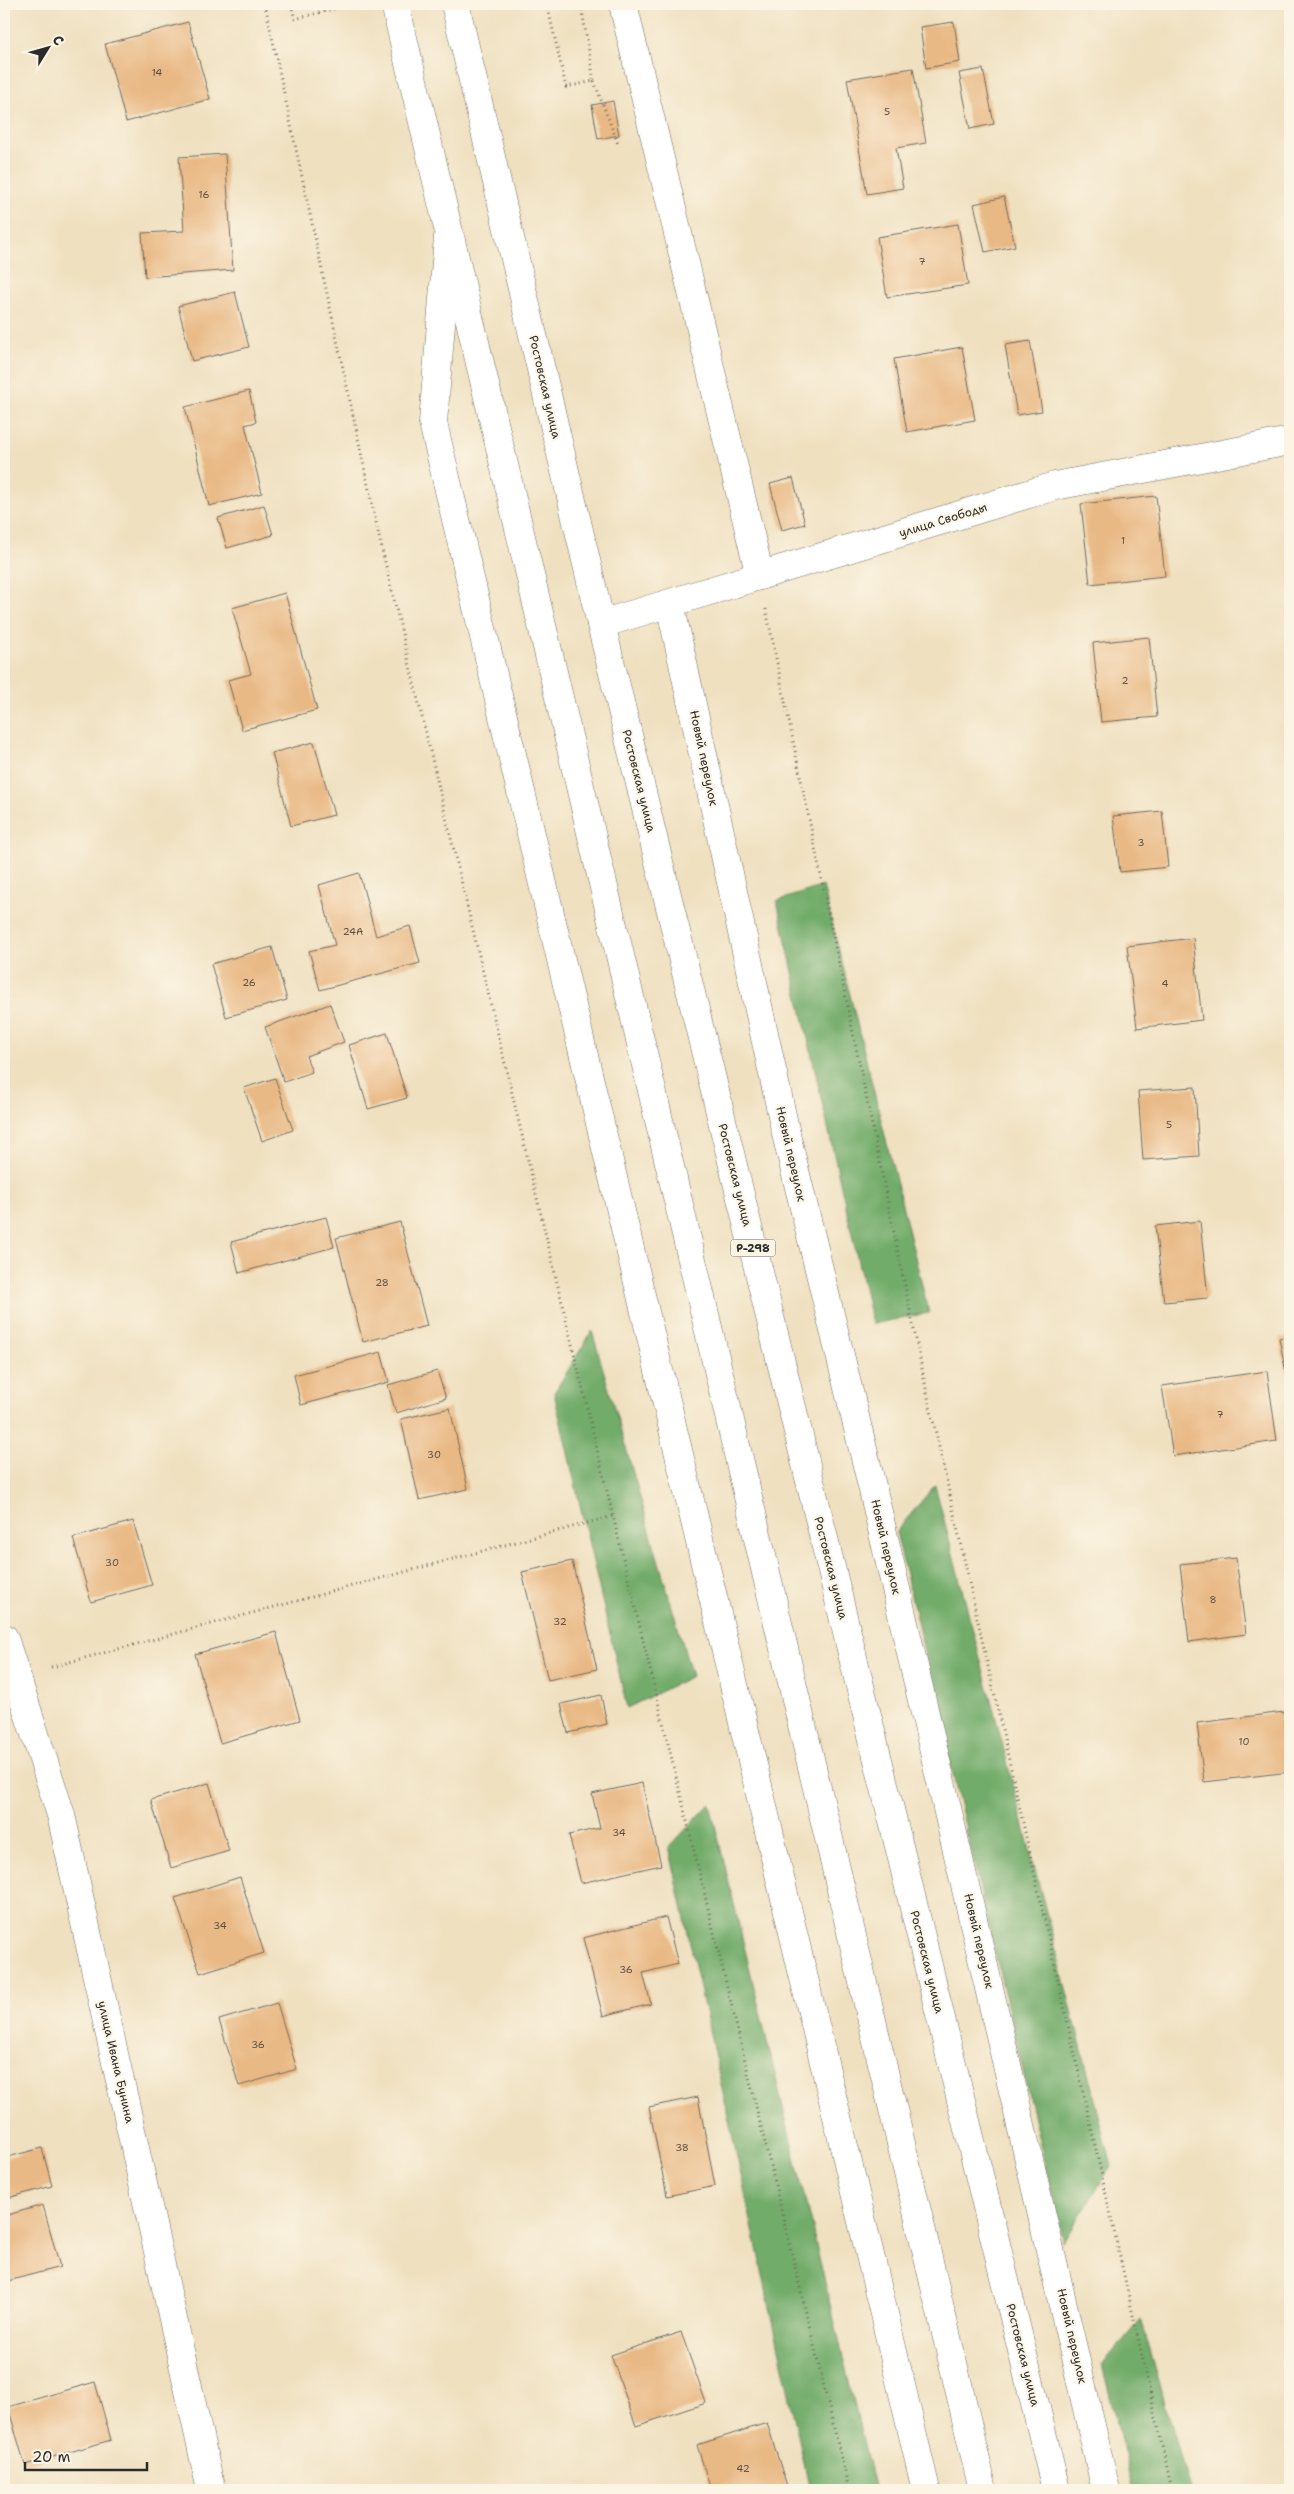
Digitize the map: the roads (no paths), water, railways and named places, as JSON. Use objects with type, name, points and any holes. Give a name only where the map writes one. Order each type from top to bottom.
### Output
[{"type":"main road","points":[[395,4],[983,2490]]},
{"type":"main road","name":"Ростовская улица","points":[[455,4],[601,624],[1056,2490]]},
{"type":"main road","points":[[623,4],[760,576]]},
{"type":"main road","points":[[448,233],[433,423],[926,2490]]},
{"type":"main road","name":"улица Свободы","points":[[601,624],[1055,486],[1290,441]]},
{"type":"main road","name":"Новый переулок","points":[[670,604],[787,1138],[877,1505],[1106,2490]]},
{"type":"main road","name":"улица Ивана Бунина","points":[[4,1638],[61,1815],[211,2490]]}]
